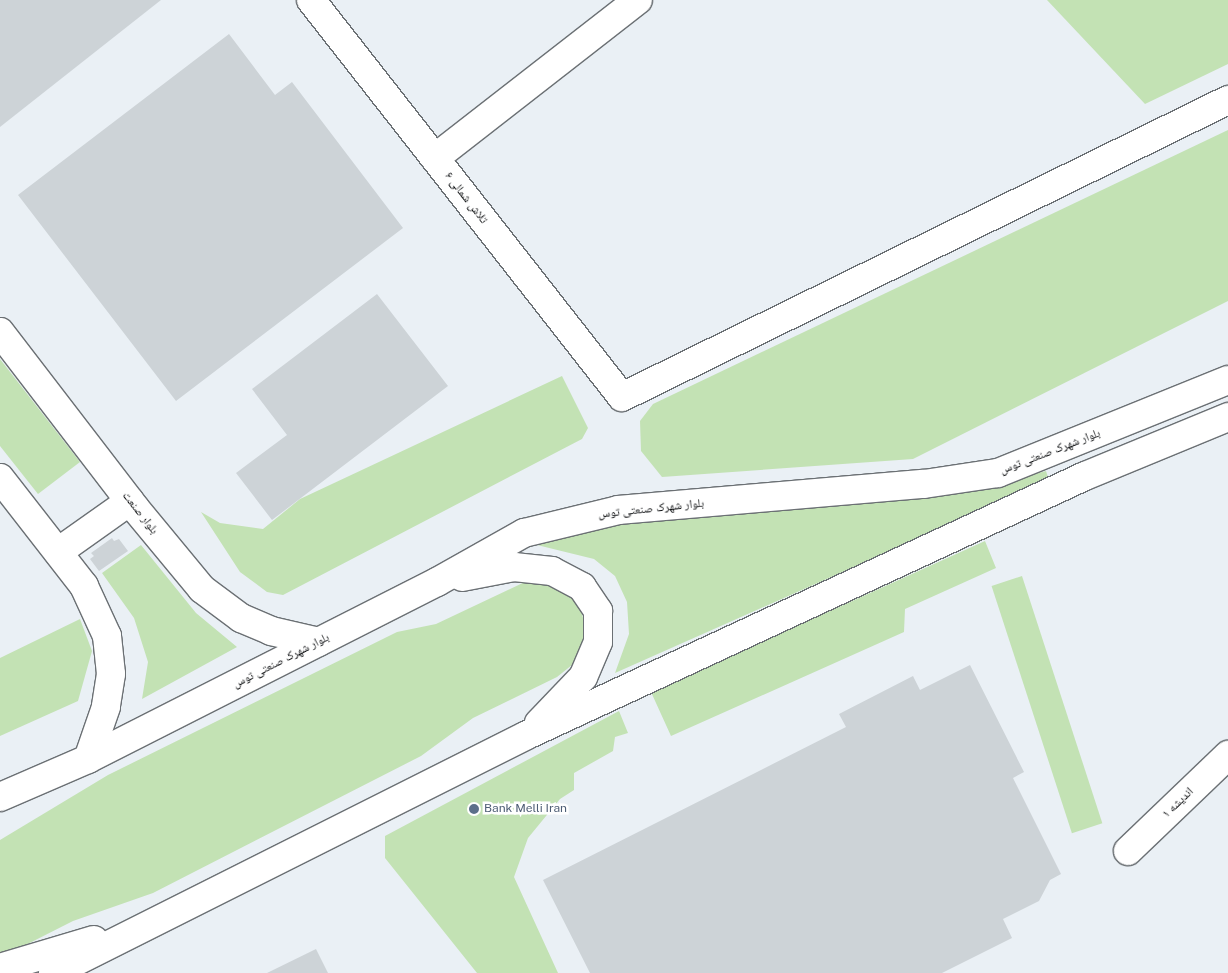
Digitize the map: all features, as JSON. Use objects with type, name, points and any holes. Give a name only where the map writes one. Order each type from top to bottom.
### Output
[{"type":"main road","name":"تلاش شمالی ۶","points":[[311,0],[622,397],[1228,100]]},
{"type":"main road","points":[[435,158],[638,0]]},
{"type":"main road","name":"بلوار صنعت","points":[[0,332],[130,501],[202,589],[241,618],[271,631],[319,642]]},
{"type":"main road","name":"بلوار شهرک صنعتی توس","points":[[0,797],[88,759],[436,582],[524,533],[618,510],[924,484],[998,473],[1228,380]]},
{"type":"main road","points":[[53,973],[137,929],[527,735],[1085,476],[1228,417]]},
{"type":"main road","points":[[0,478],[84,586],[107,636],[110,682],[106,706],[88,759]]},
{"type":"main road","points":[[58,552],[130,501]]},
{"type":"main road","points":[[436,582],[514,567],[552,571],[582,586],[598,611],[598,642],[583,677],[527,735]]},
{"type":"main road","name":"اندیشه ۱","points":[[1128,851],[1228,755]]},
{"type":"main road","points":[[0,968],[49,951],[137,929]]},
{"type":"green space","points":[[1047,0],[1228,0],[1228,64],[1145,104]]},
{"type":"green space","points":[[1228,130],[1228,301],[913,459],[662,477],[641,451],[640,421],[653,404]]},
{"type":"green space","points":[[0,359],[80,462],[38,494],[0,446]]},
{"type":"green space","points":[[562,376],[588,428],[582,439],[283,595],[267,592],[240,572],[201,512],[220,523],[263,529],[300,499]]},
{"type":"green space","points":[[1046,471],[1049,480],[615,673],[629,634],[627,602],[615,576],[594,559],[537,545],[622,522],[718,507],[970,491]]},
{"type":"green space","points":[[985,541],[996,568],[905,609],[904,632],[671,736],[651,692]]},
{"type":"green space","points":[[141,545],[196,613],[237,647],[142,699],[148,662],[134,618],[102,573]]},
{"type":"green space","points":[[1022,576],[1102,823],[1072,833],[992,586]]},
{"type":"green space","points":[[529,580],[564,587],[578,602],[585,624],[585,646],[577,661],[557,677],[473,718],[421,756],[153,893],[73,921],[0,958],[0,840],[108,775],[397,632],[436,624]]},
{"type":"green space","points":[[80,619],[92,651],[78,701],[0,736],[0,658]]},
{"type":"green space","points":[[619,711],[628,733],[615,737],[613,751],[574,773],[574,790],[560,799],[528,838],[514,877],[558,973],[477,973],[385,858],[385,836]]},
{"type":"building","points":[[0,0],[161,0],[0,127]]},
{"type":"building","points":[[229,34],[275,95],[292,82],[403,228],[176,401],[18,195]]},
{"type":"building","points":[[377,294],[448,386],[272,520],[236,473],[287,435],[252,389]]},
{"type":"building","points":[[112,538],[114,541],[119,539],[128,551],[99,571],[90,559],[94,556],[91,553]]},
{"type":"building","points":[[970,665],[1024,772],[1013,778],[1061,874],[1050,880],[1039,901],[1003,919],[1012,938],[942,973],[590,973],[543,880],[846,727],[839,714],[913,676],[920,690]]},
{"type":"building","points":[[316,949],[328,973],[267,973]]},
{"type":"place","name":"Bank Melli Iran","points":[[474,809]]}]
